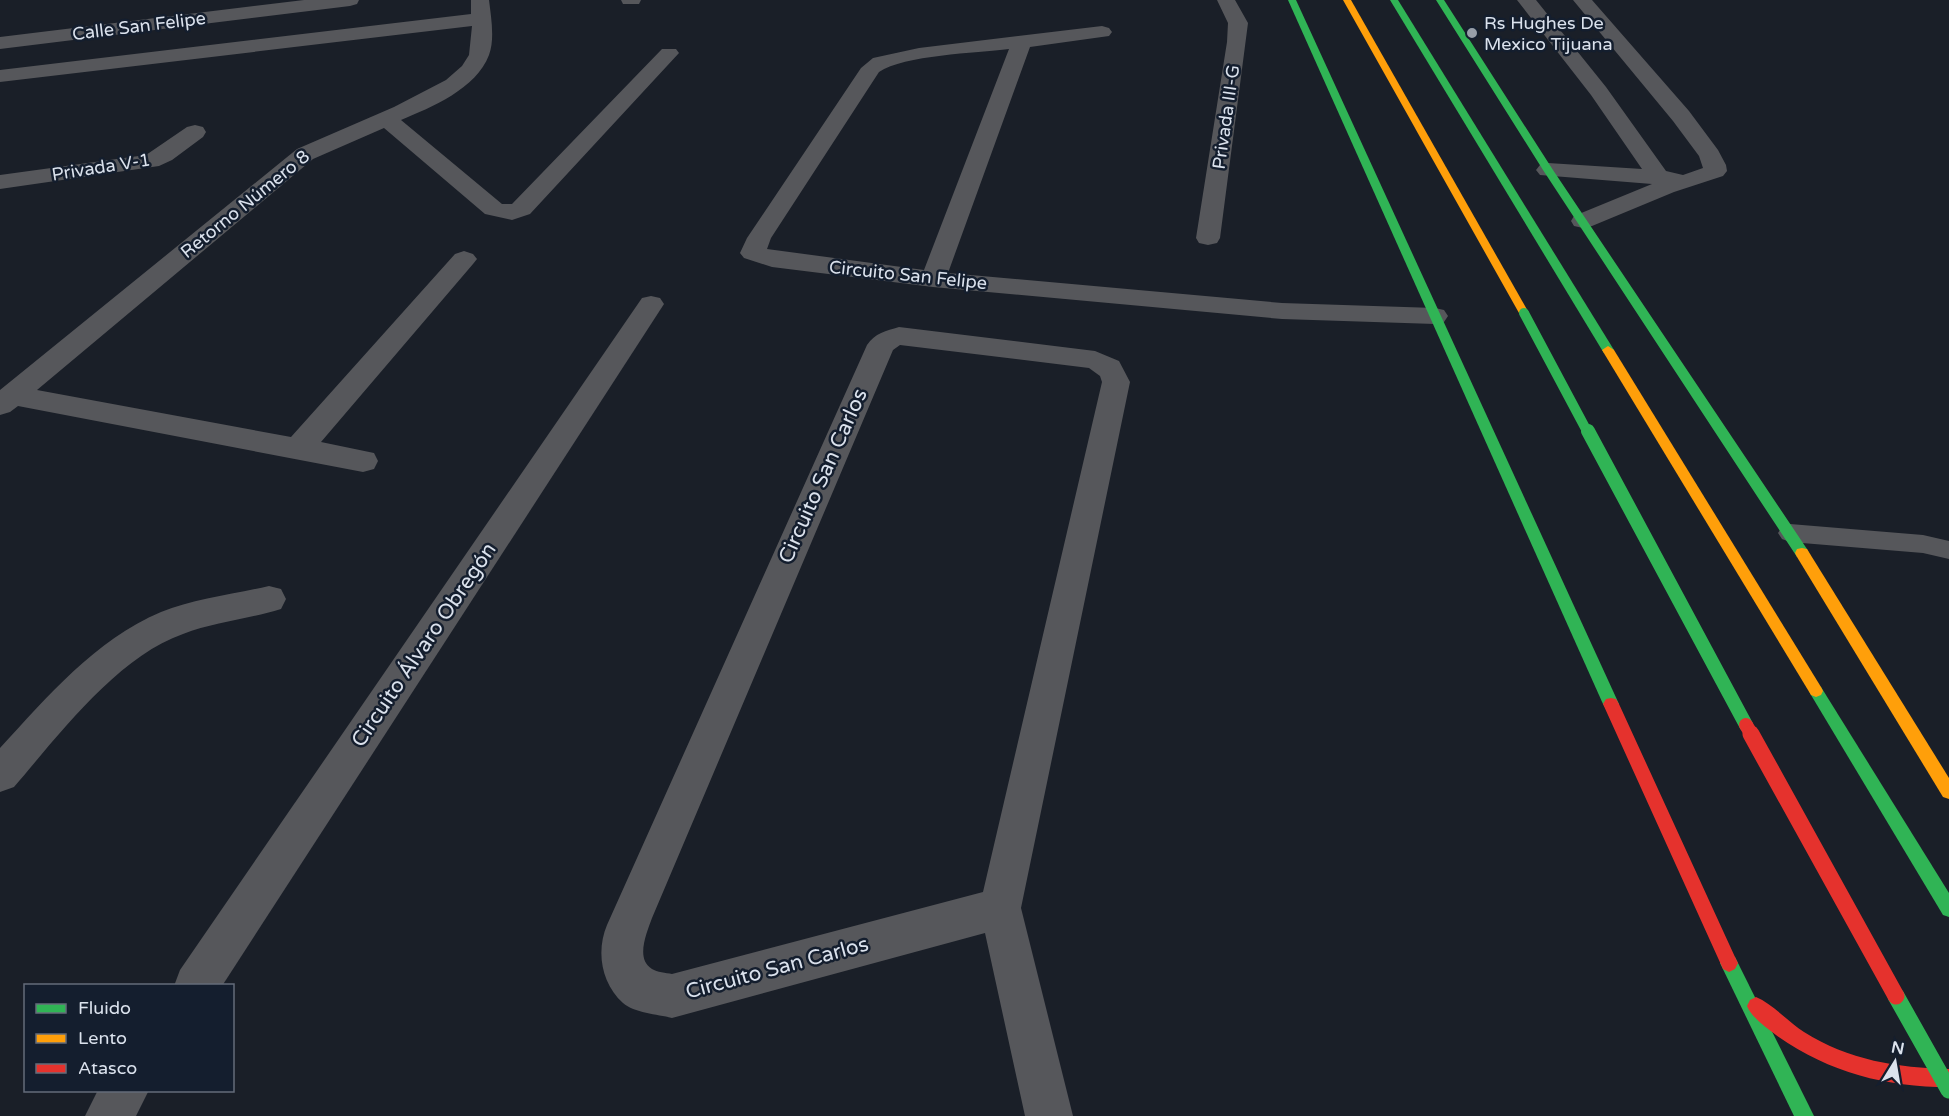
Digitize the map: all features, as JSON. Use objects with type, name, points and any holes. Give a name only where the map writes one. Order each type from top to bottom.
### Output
[{"type":"street","name":"Calle San Felipe","points":[[0,44],[288,4],[350,0]]},
{"type":"street","name":"Privada III-G","points":[[1208,238],[1237,42],[1238,23],[1226,0]]},
{"type":"street","points":[[1292,0],[1738,986],[1804,1116]]},
{"type":"street","points":[[1347,0],[1524,313],[1795,817],[1949,1090]]},
{"type":"street","points":[[1394,0],[1949,909]]},
{"type":"street","points":[[1440,0],[1548,170],[1790,533],[1949,792]]},
{"type":"street","points":[[1526,0],[1599,91],[1663,182]]},
{"type":"street","points":[[1548,170],[1663,182],[1690,179],[1714,171],[1715,165],[1710,155],[1632,57],[1582,0]]},
{"type":"street","points":[[0,76],[480,10]]},
{"type":"street","name":"Retorno Número 8","points":[[6,400],[305,154],[319,146],[387,119],[456,83],[470,71],[479,57],[480,10]]},
{"type":"street","points":[[933,279],[1021,42],[1102,32]]},
{"type":"street","name":"Circuito San Felipe","points":[[1021,42],[919,54],[880,62],[871,68],[759,238],[753,253],[772,260],[933,279],[1282,311],[1435,316]]},
{"type":"street","points":[[387,119],[494,210],[512,213],[521,209],[669,53]]},
{"type":"street","name":"Privada V-1","points":[[0,182],[151,161],[164,155],[195,132]]},
{"type":"street","name":"Privada V-1","points":[[0,200],[33,178]]},
{"type":"street","points":[[1582,221],[1663,182]]},
{"type":"street","points":[[299,448],[464,259]]},
{"type":"street","name":"Circuito Álvaro Obregón","points":[[197,984],[651,304]]},
{"type":"street","name":"Circuito San Carlos","points":[[1000,908],[672,996],[639,988],[624,969],[622,940],[636,907],[881,345],[899,336],[1095,360],[1111,368],[1115,375],[1116,382],[1000,908],[1049,1116]]},
{"type":"street","name":"Retorno Número 8","points":[[6,400],[299,448],[363,461]]},
{"type":"street","points":[[0,775],[75,691],[128,646],[173,622],[269,599]]},
{"type":"street","points":[[1738,986],[1784,1032],[1810,1048],[1835,1059],[1894,1077],[1922,1080],[1949,1078]]},
{"type":"street","points":[[110,1116],[125,1092]]},
{"type":"lane","points":[[1790,533],[1923,544],[1949,550]]},
{"type":"traffic: fast","points":[[1292,0],[1611,704]]},
{"type":"traffic: fast","points":[[1394,0],[1608,350]]},
{"type":"traffic: fast","points":[[1440,0],[1548,170],[1802,553]]},
{"type":"traffic: fast","points":[[1524,313],[1746,725]]},
{"type":"traffic: fast","points":[[1816,691],[1949,909]]},
{"type":"traffic: fast","points":[[1729,963],[1804,1116]]},
{"type":"traffic: fast","points":[[1896,996],[1949,1090]]},
{"type":"traffic: slow","points":[[1347,0],[1524,313]]},
{"type":"traffic: slow","points":[[1608,350],[1816,691]]},
{"type":"traffic: slow","points":[[1802,553],[1949,792]]},
{"type":"traffic: jam","points":[[1611,704],[1729,963]]},
{"type":"traffic: jam","points":[[1746,725],[1896,996]]},
{"type":"traffic: jam","points":[[1756,1006],[1799,1039],[1845,1062],[1895,1075],[1949,1078]]},
{"type":"place","name":"Rs Hughes De Mexico Tijuana","points":[[1472,33]]}]
